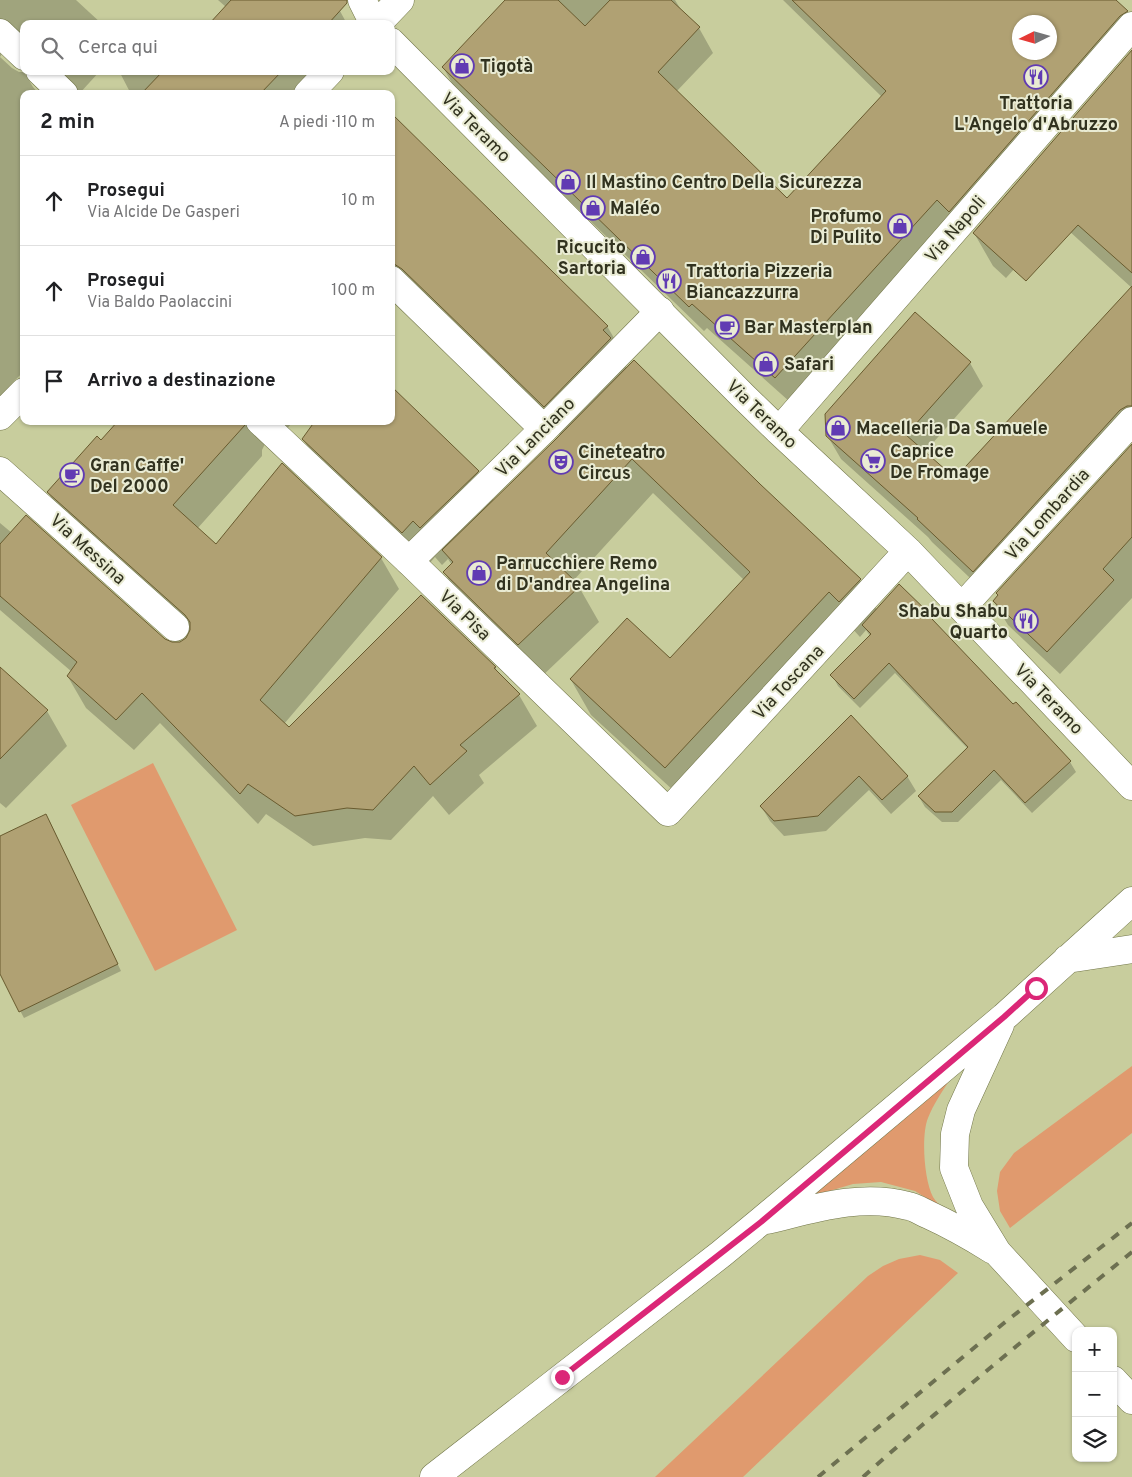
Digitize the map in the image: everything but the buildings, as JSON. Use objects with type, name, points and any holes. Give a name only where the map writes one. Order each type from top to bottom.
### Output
[{"type":"street","points":[[362,0],[374,20]]},
{"type":"street","points":[[380,20],[400,0]]},
{"type":"street","name":"Via Napoli","points":[[779,431],[1132,26]]},
{"type":"street","points":[[0,33],[20,52]]},
{"type":"street","name":"Via Teramo","points":[[395,46],[779,431],[908,551],[1132,786]]},
{"type":"street","points":[[44,75],[60,90]]},
{"type":"street","points":[[312,90],[326,75]]},
{"type":"street","points":[[395,284],[544,430]]},
{"type":"street","name":"Via Lanciano","points":[[409,561],[544,430],[660,311]]},
{"type":"street","points":[[0,416],[20,396]]},
{"type":"street","name":"Via Lombardia","points":[[962,607],[1132,421]]},
{"type":"street","name":"Via Pisa","points":[[264,425],[409,561],[668,812]]},
{"type":"street","name":"Via Messina","points":[[0,471],[175,627]]},
{"type":"street","name":"Via Toscana","points":[[668,812],[908,551]]},
{"type":"street","points":[[434,1477],[761,1222],[1004,1017],[1132,901]]},
{"type":"street","points":[[1067,959],[1132,949]]},
{"type":"street","points":[[1004,1017],[961,1110],[955,1134],[954,1168],[969,1206],[997,1252],[1072,1334]]},
{"type":"street","points":[[761,1222],[825,1206],[858,1201],[884,1201],[909,1206],[953,1226],[997,1252]]},
{"type":"street","points":[[1117,1384],[1132,1400]]},
{"type":"shaded area","points":[[153,763],[237,930],[155,971],[71,805]]},
{"type":"shaded area","points":[[1132,1066],[1132,1133],[1010,1228],[1000,1211],[997,1191],[1000,1172],[1014,1153]]},
{"type":"shaded area","points":[[949,1081],[928,1118],[924,1146],[927,1180],[934,1199],[944,1209],[915,1191],[881,1182],[853,1184],[809,1197]]},
{"type":"shaded area","points":[[920,1255],[940,1260],[958,1273],[743,1477],[655,1477],[868,1276],[883,1266],[899,1259]]},
{"type":"railway","points":[[818,1477],[1004,1323],[1132,1223]]},
{"type":"railway","points":[[863,1477],[962,1391],[1132,1252]]},
{"type":"place","name":"Tigotà","points":[[462,66]]},
{"type":"place","name":"Trattoria L'Angelo d'Abruzzo","points":[[1036,77]]},
{"type":"place","name":"Il Mastino Centro Della Sicurezza","points":[[568,182]]},
{"type":"place","name":"Maléo","points":[[593,208]]},
{"type":"place","name":"Profumo Di Pulito","points":[[900,226]]},
{"type":"place","name":"Ricucito Sartoria","points":[[643,257]]},
{"type":"place","name":"Trattoria Pizzeria Biancazzurra","points":[[669,281]]},
{"type":"place","name":"Bar Masterplan","points":[[727,327]]},
{"type":"place","name":"Safari","points":[[766,364]]},
{"type":"place","name":"Macelleria Da Samuele","points":[[838,428]]},
{"type":"place","name":"Caprice De Fromage","points":[[873,461]]},
{"type":"place","name":"Cineteatro Circus","points":[[561,462]]},
{"type":"place","name":"Gran Caffe' Del 2000","points":[[72,475]]},
{"type":"place","name":"Parrucchiere Remo di D'andrea Angelina","points":[[479,573]]},
{"type":"place","name":"Shabu Shabu Quarto","points":[[1026,621]]},
{"type":"route","points":[[562,1377],[761,1222],[1036,988]]}]
